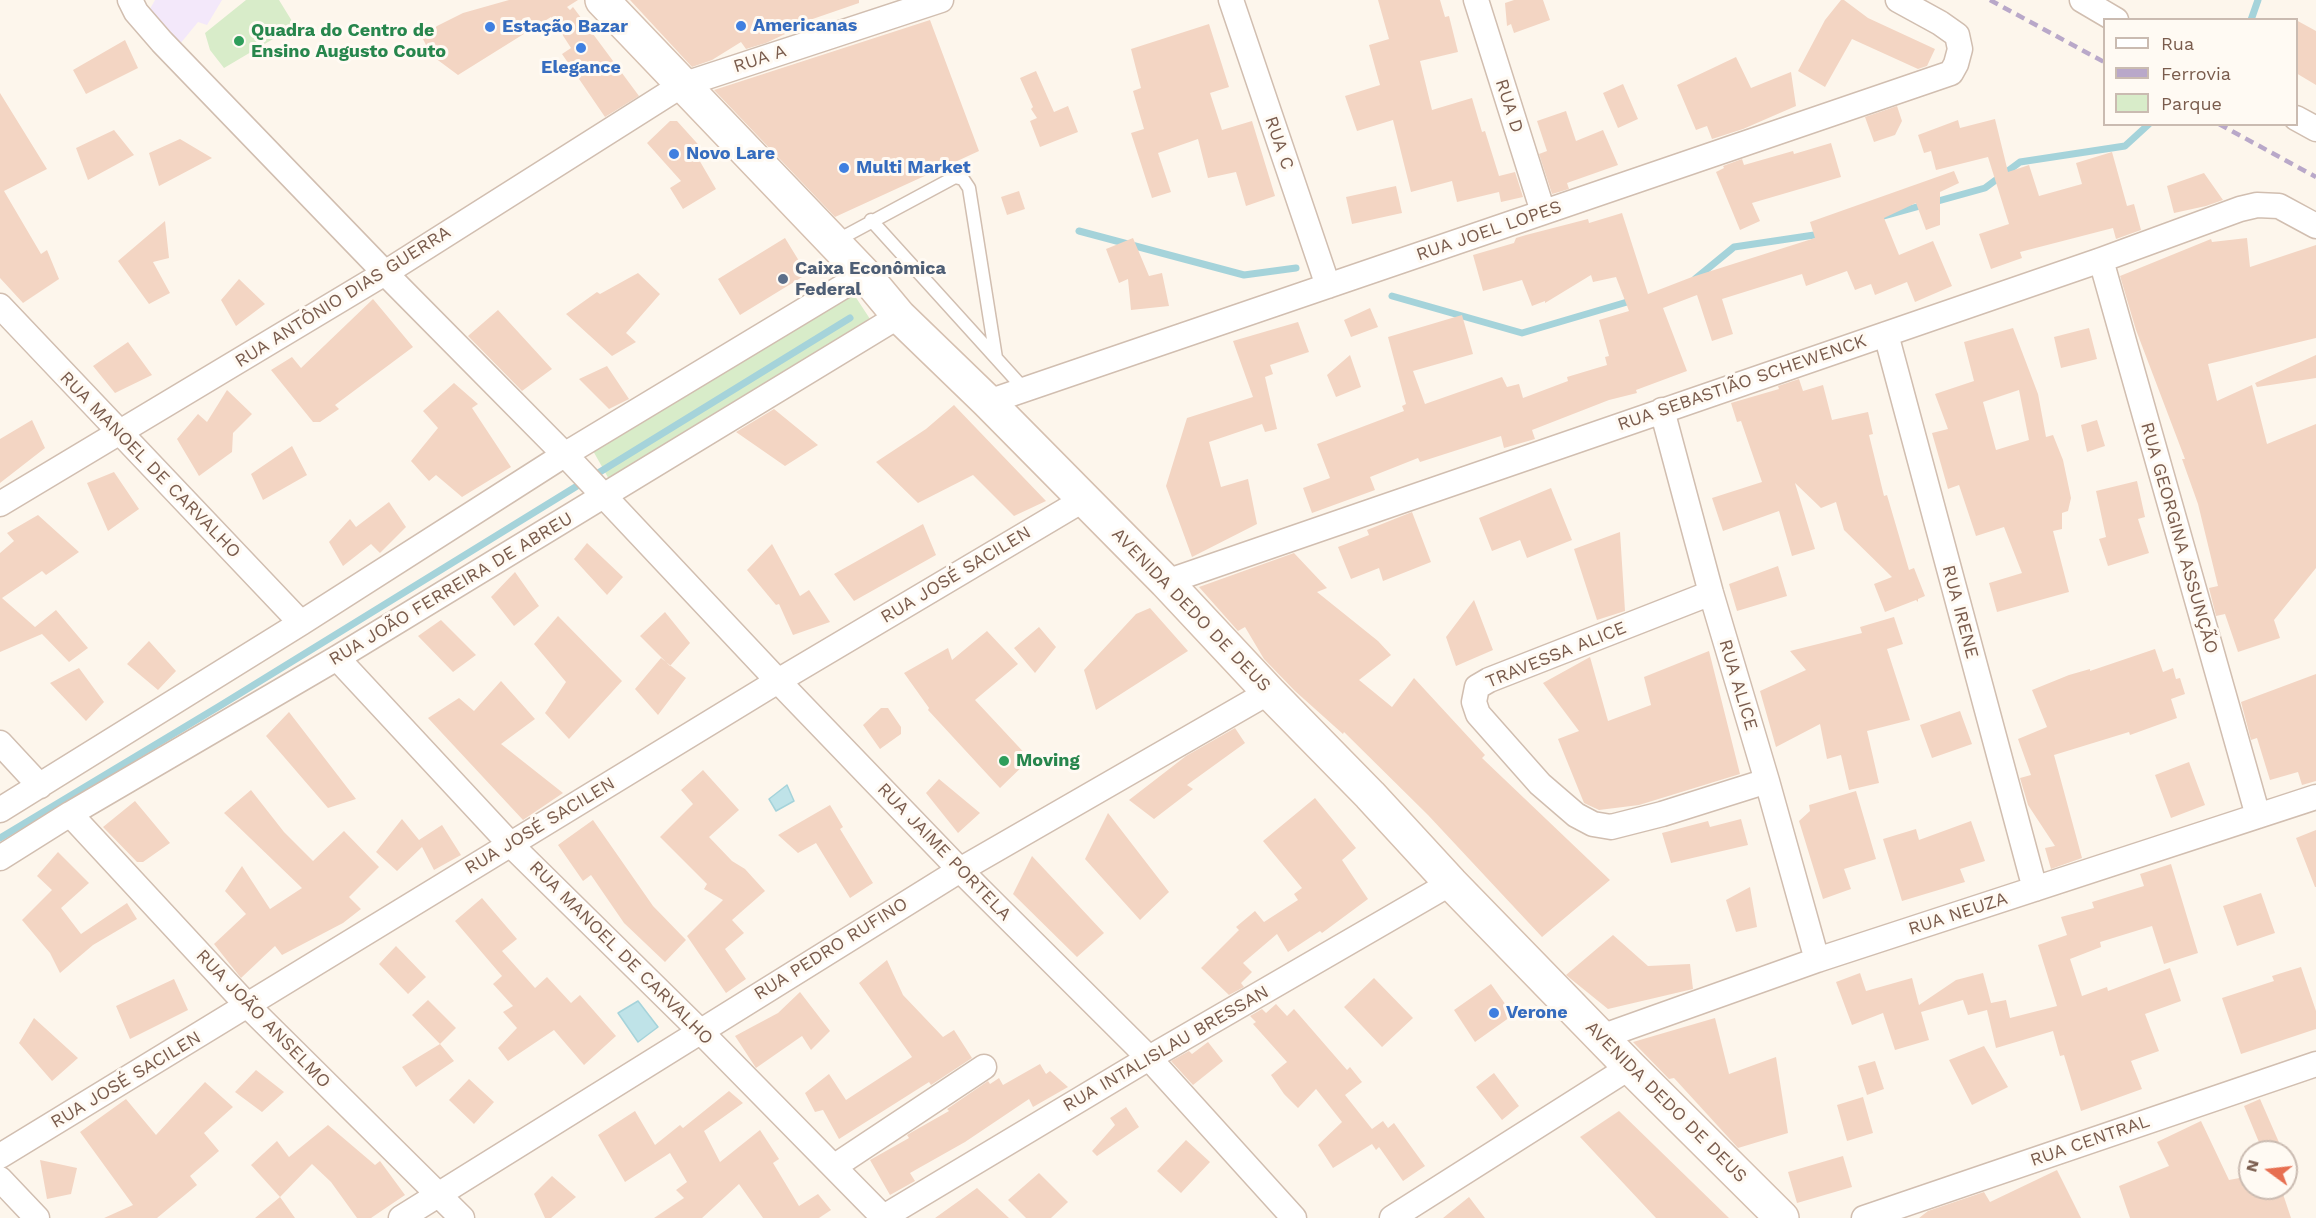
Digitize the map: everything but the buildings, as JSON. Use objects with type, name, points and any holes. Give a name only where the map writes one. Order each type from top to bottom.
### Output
[{"type":"main road","name":"AVENIDA DEDO DE DEUS","points":[[602,0],[864,274],[899,316],[988,402],[1166,582],[1451,883],[1630,1067],[1782,1218]]},
{"type":"street","name":"RUA JAIME PORTELA","points":[[130,0],[136,12],[162,42],[599,491],[960,870],[1149,1058],[1294,1218]]},
{"type":"street","name":"RUA A","points":[[682,85],[941,0]]},
{"type":"street","name":"RUA C","points":[[1231,0],[1328,286]]},
{"type":"street","name":"RUA D","points":[[1476,0],[1543,212]]},
{"type":"street","name":"RUA JOEL LOPES","points":[[988,402],[1951,73],[1960,49],[1957,35],[1898,0]]},
{"type":"street","points":[[2082,0],[2113,18]]},
{"type":"street","name":"RUA ANTÔNIO DIAS GUERRA","points":[[0,504],[385,273],[682,85]]},
{"type":"street","points":[[2298,119],[2316,129]]},
{"type":"street","name":"RUA SEBASTIÃO SCHEWENCK","points":[[1166,582],[2101,260],[2240,209],[2257,205],[2279,206],[2316,226]]},
{"type":"street","name":"RUA GEORGINA ASSUNÇÃO","points":[[2101,260],[2258,816]]},
{"type":"street","points":[[0,810],[864,274]]},
{"type":"street","name":"RUA MANOEL DE CARVALHO","points":[[0,306],[119,434],[301,623]]},
{"type":"street","name":"RUA JOÃO FERREIRA DE ABREU","points":[[0,858],[70,814],[337,658],[599,491],[899,316]]},
{"type":"street","name":"RUA IRENE","points":[[1886,334],[2035,889]]},
{"type":"street","name":"RUA ALICE","points":[[1662,410],[1711,593],[1817,960]]},
{"type":"street","name":"RUA JOSÉ SACILEN","points":[[0,1156],[778,681],[1083,500]]},
{"type":"street","name":"TRAVESSA ALICE","points":[[1711,593],[1489,680],[1477,687],[1474,702],[1478,714],[1540,784],[1576,815],[1593,824],[1611,827],[1662,814],[1767,781]]},
{"type":"street","name":"RUA MANOEL DE CARVALHO","points":[[337,658],[511,844],[835,1166],[883,1218]]},
{"type":"street","name":"RUA PEDRO RUFINO","points":[[401,1218],[960,870],[1269,692]]},
{"type":"street","points":[[0,743],[40,786]]},
{"type":"street","name":"RUA NEUZA","points":[[1601,1037],[1817,960],[2316,797]]},
{"type":"street","name":"RUA JOÃO ANSELMO","points":[[70,814],[247,1005],[462,1218]]},
{"type":"street","name":"RUA INTALISLAU BRESSAN","points":[[883,1218],[1149,1058],[1451,883]]},
{"type":"street","name":"RUA CENTRAL","points":[[1864,1218],[2316,1064]]},
{"type":"street","points":[[835,1166],[984,1067]]},
{"type":"street","points":[[1392,1218],[1630,1067]]},
{"type":"street","points":[[0,1179],[37,1218]]},
{"type":"lane","points":[[833,242],[955,177],[963,179],[969,188],[996,358]]},
{"type":"lane","points":[[871,220],[1025,390]]},
{"type":"shaded area","points":[[155,0],[222,0],[207,25],[198,22],[180,44],[150,9]]},
{"type":"green space","name":"Quadra do Centro de Ensino Augusto Couto","points":[[246,0],[279,0],[295,26],[224,68],[210,50],[205,33]]},
{"type":"green space","points":[[853,293],[870,319],[610,481],[592,449]]},
{"type":"water","points":[[787,785],[794,801],[776,811],[769,799]]},
{"type":"water","points":[[638,1001],[658,1027],[638,1042],[618,1013]]},
{"type":"waterway","points":[[2252,18],[2258,0]]},
{"type":"waterway","points":[[1884,216],[1985,188],[2020,162],[2125,146],[2147,126]]},
{"type":"waterway","points":[[1079,231],[1244,275],[1296,268]]},
{"type":"waterway","points":[[1695,279],[1734,247],[1821,234]]},
{"type":"waterway","points":[[1392,296],[1522,333],[1634,300]]},
{"type":"waterway","points":[[0,838],[218,707],[850,318]]},
{"type":"railway","points":[[1990,0],[2103,61]]},
{"type":"railway","points":[[2223,126],[2316,177]]},
{"type":"place","name":"Americanas","points":[[741,26]]},
{"type":"place","name":"Estação Bazar","points":[[490,27]]},
{"type":"place","name":"Quadra do Centro de Ensino Augusto Couto","points":[[239,41]]},
{"type":"place","name":"Elegance","points":[[581,48]]},
{"type":"place","name":"Novo Lare","points":[[674,154]]},
{"type":"place","name":"Multi Market","points":[[844,168]]},
{"type":"place","name":"Caixa Econômica Federal","points":[[783,279]]},
{"type":"place","name":"Moving","points":[[1004,761]]},
{"type":"place","name":"Verone","points":[[1494,1013]]}]
